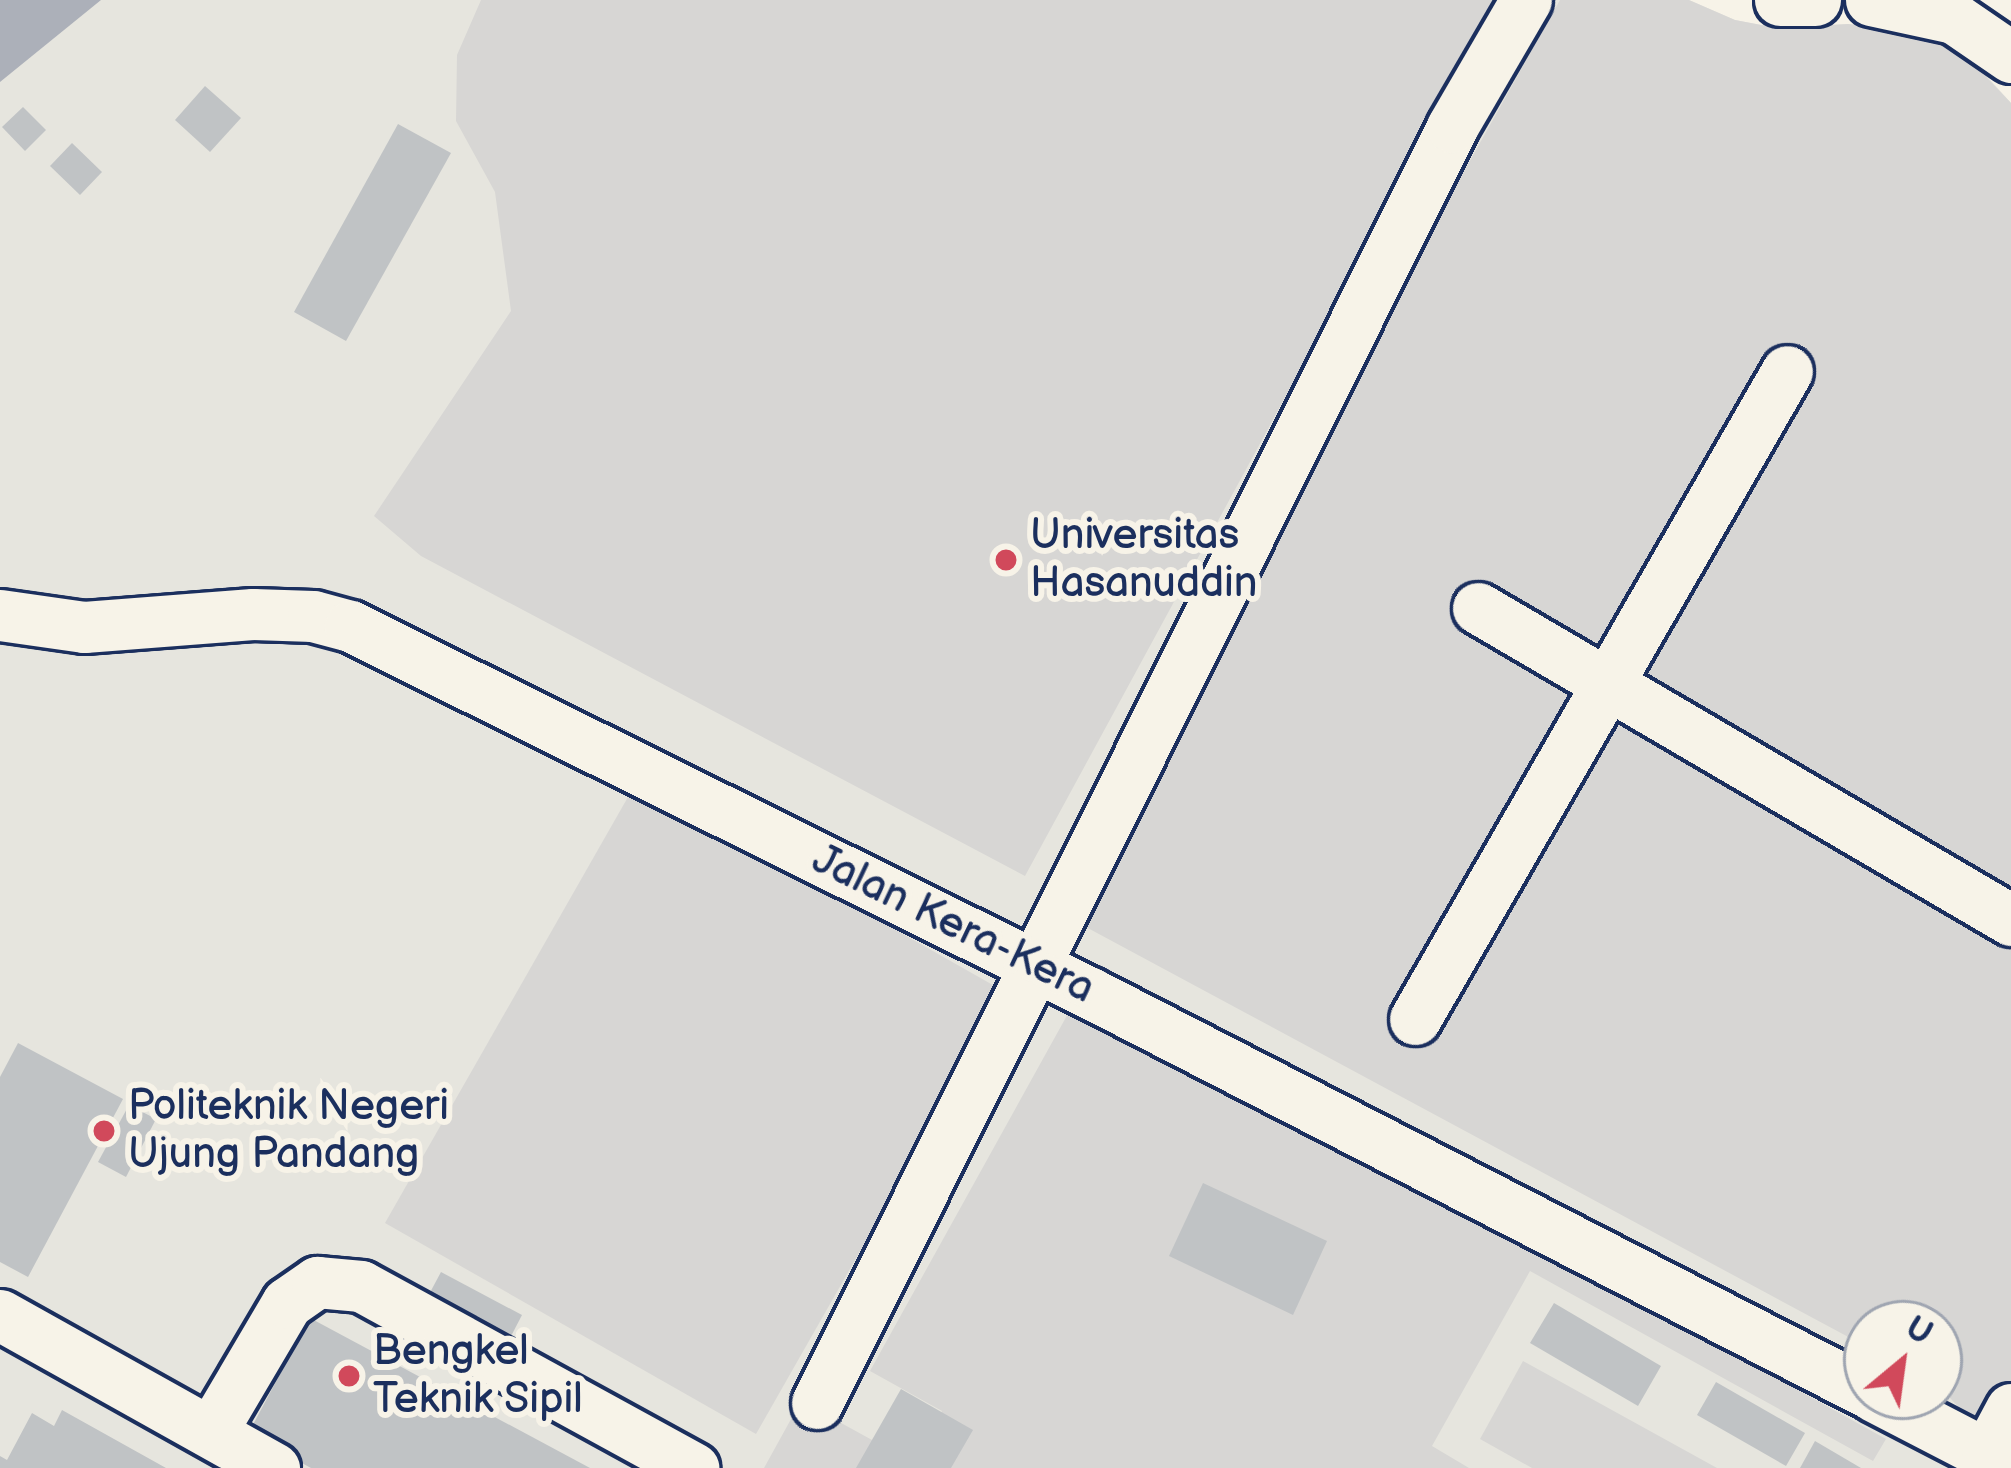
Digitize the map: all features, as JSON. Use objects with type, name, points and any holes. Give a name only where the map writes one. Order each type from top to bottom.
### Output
[{"type":"street","points":[[817,1403],[1452,127],[1526,0]]},
{"type":"street","points":[[1780,0],[1815,0]]},
{"type":"street","points":[[1871,0],[1954,18],[2011,57]]},
{"type":"street","points":[[1415,1019],[1787,371]]},
{"type":"street","points":[[1478,608],[2011,920]]},
{"type":"street","name":"Jalan Kera-Kera","points":[[0,615],[84,628],[253,614],[313,616],[350,626],[1034,964],[1843,1380]]},
{"type":"street","points":[[211,1432],[287,1303],[317,1282],[361,1286],[693,1468]]},
{"type":"street","points":[[0,1316],[274,1468]]},
{"type":"street","points":[[1999,1461],[2011,1409]]},
{"type":"street","name":"Jalan Kera-Kera","points":[[1920,1420],[1999,1461]]},
{"type":"shaded area","name":"Universitas Hasanuddin","points":[[0,0],[1689,0],[1735,20],[1777,28],[1848,24],[1894,31],[1985,74],[2011,103],[2011,1468],[0,1468]]},
{"type":"shaded area","points":[[0,0],[101,0],[0,82]]},
{"type":"shaded area","points":[[481,0],[1501,0],[1025,876],[421,556],[374,516],[511,311],[495,192],[456,121],[457,55]]},
{"type":"shaded area","points":[[1560,0],[1689,0],[1735,20],[1777,28],[1848,24],[1933,34],[1958,47],[2011,103],[2011,1404],[1976,1426],[1963,1412],[1963,1300],[1843,1300],[1843,1334],[1071,919],[1278,503]]},
{"type":"shaded area","points":[[636,783],[1007,993],[756,1434],[385,1223]]},
{"type":"shaded area","points":[[1080,992],[1843,1415],[1843,1420],[1886,1439],[1873,1461],[1530,1271],[1432,1446],[1469,1468],[764,1468],[801,1401],[914,1463],[942,1411],[870,1371]]},
{"type":"shaded area","points":[[1523,1361],[1717,1468],[1532,1468],[1480,1439]]},
{"type":"building","points":[[205,86],[241,118],[210,152],[175,120]]},
{"type":"building","points":[[23,107],[46,130],[25,151],[2,127]]},
{"type":"building","points":[[398,124],[451,153],[346,341],[294,312]]},
{"type":"building","points":[[72,143],[102,172],[80,195],[50,166]]},
{"type":"building","points":[[18,1043],[123,1099],[28,1277],[0,1262],[0,1077]]},
{"type":"building","points":[[129,1105],[156,1119],[126,1177],[98,1162]]},
{"type":"building","points":[[1203,1183],[1327,1241],[1293,1315],[1169,1256]]},
{"type":"building","points":[[441,1272],[522,1315],[507,1344],[426,1300]]},
{"type":"building","points":[[1554,1303],[1661,1366],[1638,1406],[1530,1343]]},
{"type":"building","name":"Bengkel Teknik Sipil","points":[[310,1318],[590,1468],[311,1468],[248,1434]]},
{"type":"building","points":[[1716,1382],[1805,1433],[1786,1466],[1697,1415]]},
{"type":"building","points":[[901,1389],[973,1430],[951,1468],[856,1468]]},
{"type":"building","points":[[62,1410],[166,1468],[0,1468],[0,1456],[7,1460],[32,1413],[54,1426]]},
{"type":"building","points":[[1815,1441],[1861,1468],[1800,1468]]},
{"type":"place","name":"Universitas Hasanuddin","points":[[1006,560]]},
{"type":"place","name":"Politeknik Negeri Ujung Pandang","points":[[104,1131]]},
{"type":"place","name":"Bengkel Teknik Sipil","points":[[349,1376]]}]
